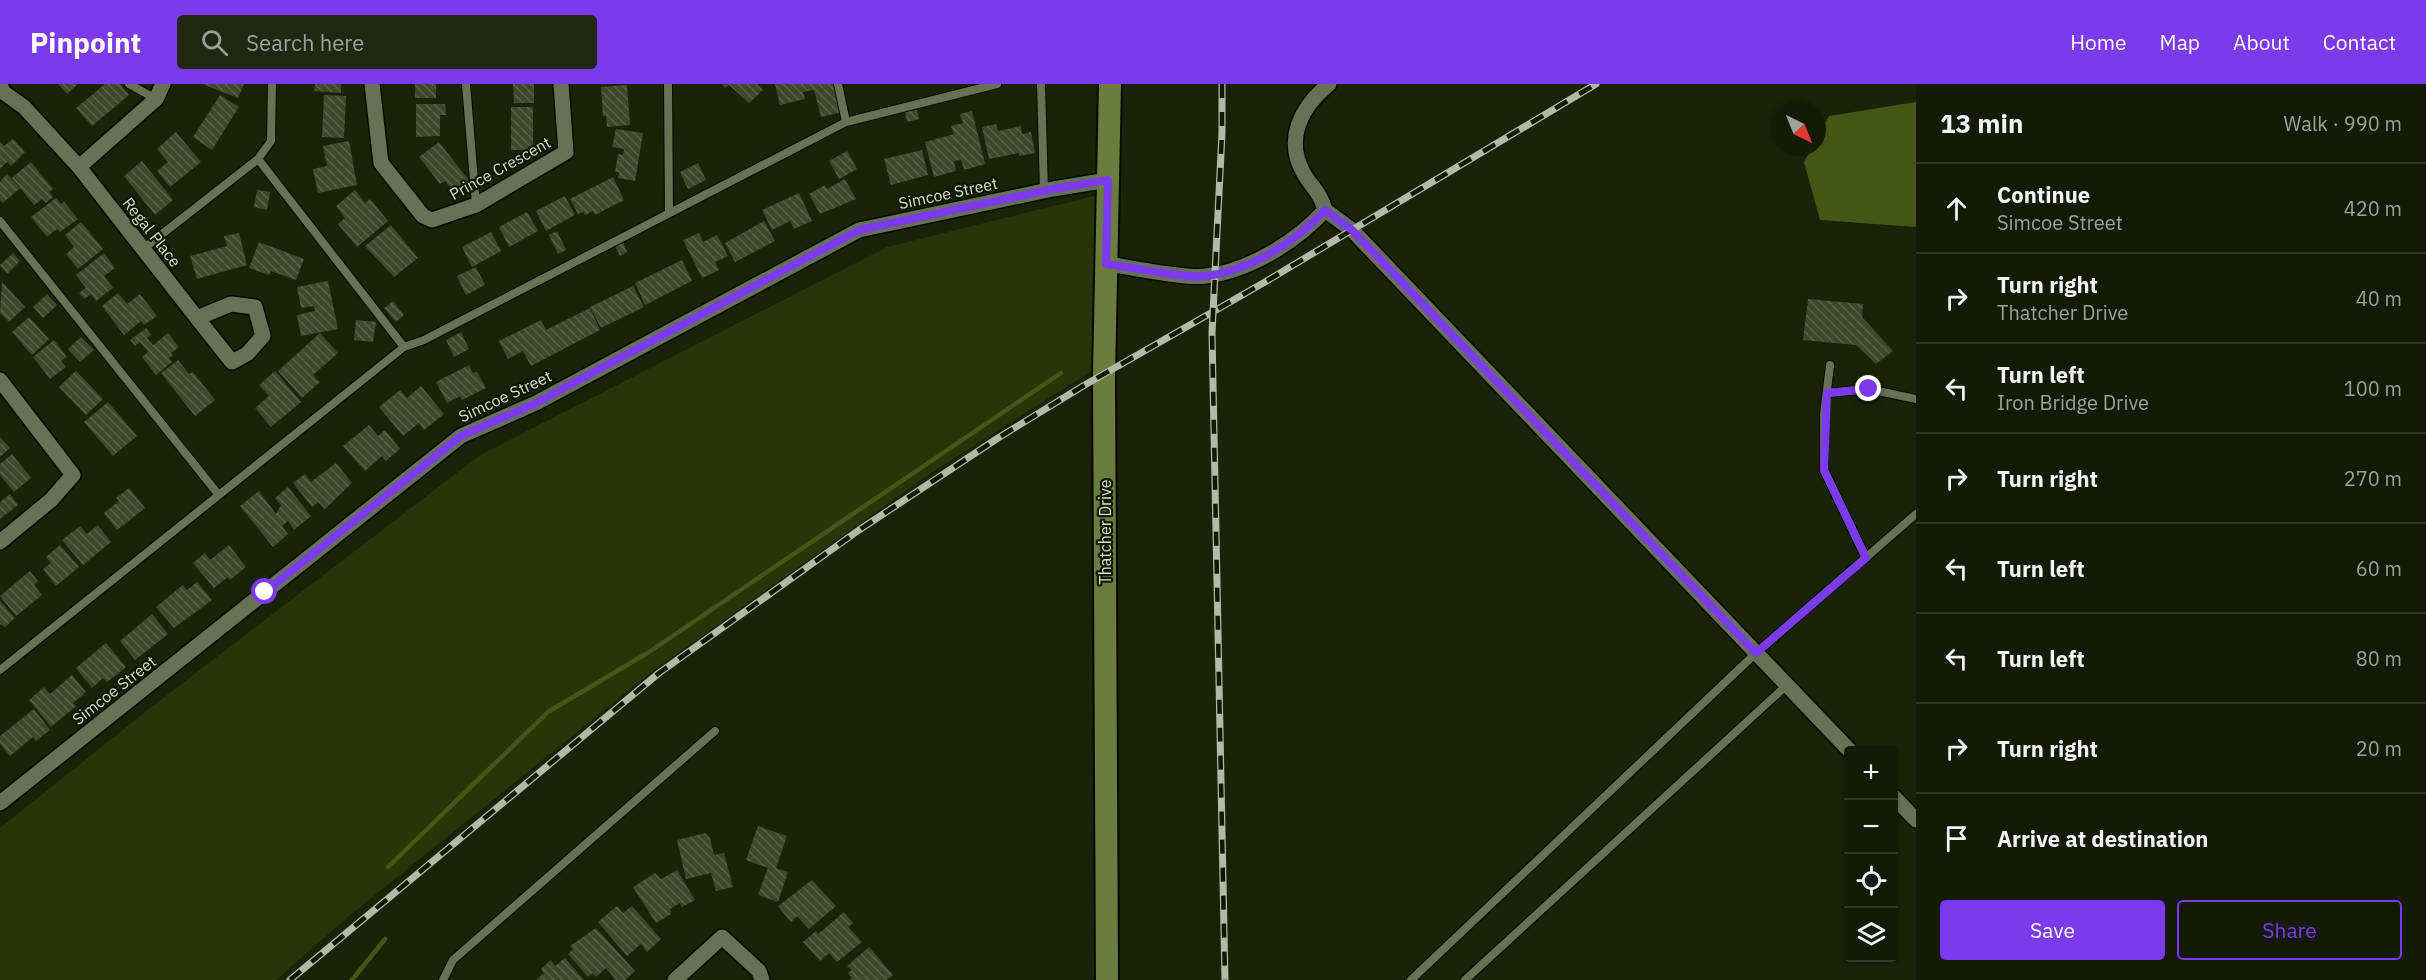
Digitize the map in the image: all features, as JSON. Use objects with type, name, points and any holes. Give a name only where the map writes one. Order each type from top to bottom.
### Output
[{"type":"main road","name":"Thatcher Drive","points":[[1107,980],[1106,264],[1110,84]]},
{"type":"street","points":[[79,167],[156,99],[163,84]]},
{"type":"street","name":"Prince Crescent","points":[[372,84],[381,163],[423,216],[432,220],[444,218],[476,205],[566,152],[561,84]]},
{"type":"street","points":[[1329,84],[1311,99],[1298,121],[1297,147],[1304,174],[1321,194],[1325,210],[1352,230],[1845,746]]},
{"type":"street","name":"Regal Place","points":[[1,88],[24,107],[79,167],[197,318]]},
{"type":"street","name":"Simcoe Street","points":[[0,803],[461,436],[536,403],[859,230],[1044,191],[1108,180]]},
{"type":"street","points":[[1106,264],[1204,277],[1241,268],[1311,226],[1325,210]]},
{"type":"street","points":[[0,380],[73,475],[51,500],[2,537]]},
{"type":"street","points":[[1896,800],[1916,820]]},
{"type":"street","points":[[675,980],[722,937],[759,971],[762,980]]},
{"type":"lane","points":[[129,84],[156,99]]},
{"type":"lane","points":[[143,249],[258,159],[271,141],[272,84]]},
{"type":"lane","points":[[466,84],[476,205]]},
{"type":"lane","points":[[668,84],[669,212]]},
{"type":"lane","points":[[838,84],[846,122]]},
{"type":"lane","points":[[0,670],[404,347],[424,340],[846,122],[997,84]]},
{"type":"lane","points":[[1041,84],[1044,191]]},
{"type":"lane","points":[[258,159],[404,347]]},
{"type":"lane","points":[[0,221],[218,494]]},
{"type":"lane","points":[[1830,365],[1824,470],[1866,558]]},
{"type":"lane","points":[[1827,393],[1869,389],[1916,399]]},
{"type":"lane","points":[[1412,980],[1756,653],[1916,514]]},
{"type":"lane","points":[[1465,980],[1787,685]]},
{"type":"lane","points":[[443,980],[453,960],[715,731]]},
{"type":"shaded area","points":[[1916,102],[1916,227],[1820,220],[1804,162],[1807,156],[1826,156],[1826,122],[1829,116]]},
{"type":"shaded area","points":[[1094,196],[1102,207],[1096,368],[931,473],[654,670],[349,916],[276,980],[0,980],[0,828],[154,705],[480,455],[887,247]]},
{"type":"building","points":[[58,84],[78,84],[67,94]]},
{"type":"building","points":[[105,84],[120,84],[129,95],[92,126],[76,108]]},
{"type":"building","points":[[202,84],[244,84],[238,98]]},
{"type":"building","points":[[315,84],[341,84],[341,93],[314,91]]},
{"type":"building","points":[[415,84],[436,84],[436,98],[415,98]]},
{"type":"building","points":[[513,84],[534,84],[534,103],[514,103]]},
{"type":"building","points":[[722,84],[757,84],[763,90],[749,103],[729,85],[725,88]]},
{"type":"building","points":[[775,84],[835,84],[842,112],[821,117],[814,90],[803,92],[805,99],[780,105]]},
{"type":"building","points":[[627,85],[630,125],[607,127],[606,116],[603,116],[601,87]]},
{"type":"building","points":[[220,95],[239,107],[212,150],[193,137]]},
{"type":"building","points":[[324,95],[346,96],[344,138],[322,137]]},
{"type":"building","points":[[416,104],[445,104],[446,115],[440,115],[440,136],[416,137]]},
{"type":"building","points":[[511,107],[533,107],[533,150],[511,150]]},
{"type":"building","points":[[917,110],[919,119],[907,122],[905,112]]},
{"type":"building","points":[[972,111],[985,164],[964,170],[961,160],[954,161],[956,171],[934,177],[925,142],[954,134],[951,126],[963,123],[960,114]]},
{"type":"building","points":[[996,124],[998,131],[1021,126],[1022,134],[1031,132],[1035,153],[1019,156],[1019,153],[989,159],[982,127]]},
{"type":"building","points":[[616,129],[643,133],[635,181],[618,178],[619,172],[615,172],[618,154],[623,155],[624,149],[612,147]]},
{"type":"building","points":[[176,132],[201,162],[170,187],[157,171],[168,162],[157,149]]},
{"type":"building","points":[[13,139],[25,152],[11,166],[7,162],[0,169],[0,142],[4,146]]},
{"type":"building","points":[[349,141],[357,185],[318,193],[313,169],[327,166],[323,146]]},
{"type":"building","points":[[439,142],[470,182],[455,193],[445,181],[440,184],[419,157]]},
{"type":"building","points":[[922,150],[928,175],[891,185],[884,159]]},
{"type":"building","points":[[847,151],[857,169],[839,179],[829,161]]},
{"type":"building","points":[[142,161],[173,200],[155,215],[124,176]]},
{"type":"building","points":[[31,162],[53,189],[49,192],[53,197],[46,203],[42,199],[34,205],[12,178]]},
{"type":"building","points":[[698,163],[706,180],[688,189],[680,172]]},
{"type":"building","points":[[7,174],[20,188],[3,203],[0,200],[0,181]]},
{"type":"building","points":[[613,177],[624,200],[595,215],[593,211],[585,215],[583,212],[578,214],[570,199]]},
{"type":"building","points":[[845,179],[856,199],[820,214],[809,194],[825,185],[827,189]]},
{"type":"building","points":[[257,190],[270,192],[267,210],[254,207]]},
{"type":"building","points":[[355,190],[365,203],[370,199],[388,221],[357,247],[338,224],[345,218],[336,206]]},
{"type":"building","points":[[799,193],[812,221],[794,229],[790,221],[772,230],[762,210]]},
{"type":"building","points":[[565,196],[575,215],[546,231],[536,211]]},
{"type":"building","points":[[56,198],[61,204],[64,202],[78,219],[60,232],[57,229],[47,237],[31,217]]},
{"type":"building","points":[[527,212],[538,231],[509,247],[499,227]]},
{"type":"building","points":[[764,221],[775,241],[735,262],[725,243]]},
{"type":"building","points":[[81,222],[103,249],[78,269],[66,254],[74,247],[65,235]]},
{"type":"building","points":[[391,225],[418,258],[394,277],[365,246]]},
{"type":"building","points":[[557,231],[566,250],[558,254],[549,235]]},
{"type":"building","points":[[491,232],[501,251],[472,267],[462,247]]},
{"type":"building","points":[[239,233],[247,265],[197,279],[190,256],[227,246],[224,236]]},
{"type":"building","points":[[699,233],[703,242],[717,235],[728,256],[715,262],[719,270],[702,278],[683,240]]},
{"type":"building","points":[[259,242],[304,259],[296,280],[271,271],[269,275],[249,268]]},
{"type":"building","points":[[623,242],[627,252],[620,256],[615,246]]},
{"type":"building","points":[[13,253],[20,261],[7,274],[0,265]]},
{"type":"building","points":[[104,253],[115,268],[104,276],[113,288],[96,301],[91,294],[84,299],[79,293],[86,288],[76,275]]},
{"type":"building","points":[[682,260],[692,281],[645,305],[635,283]]},
{"type":"building","points":[[476,267],[485,285],[466,295],[457,276]]},
{"type":"building","points":[[328,281],[338,329],[301,336],[297,315],[315,311],[314,306],[301,308],[297,287]]},
{"type":"building","points":[[2,282],[25,307],[9,322],[0,313]]},
{"type":"building","points":[[633,286],[644,307],[601,328],[590,307]]},
{"type":"building","points":[[118,293],[127,304],[140,294],[157,316],[144,325],[141,321],[124,335],[102,306]]},
{"type":"building","points":[[47,294],[57,305],[43,318],[33,307]]},
{"type":"building","points":[[1808,299],[1863,304],[1862,317],[1893,351],[1876,364],[1856,345],[1803,340]]},
{"type":"building","points":[[393,301],[404,315],[396,322],[384,308]]},
{"type":"building","points":[[590,308],[600,330],[531,366],[523,351],[508,359],[499,341],[541,320],[546,330]]},
{"type":"building","points":[[29,317],[49,339],[32,355],[12,332]]},
{"type":"building","points":[[356,320],[376,322],[373,342],[354,340]]},
{"type":"building","points":[[146,328],[151,335],[147,338],[153,345],[168,333],[179,347],[171,353],[173,355],[169,358],[172,362],[156,375],[142,357],[148,352],[140,342],[135,346],[130,340]]},
{"type":"building","points":[[461,332],[469,349],[454,357],[446,340]]},
{"type":"building","points":[[320,333],[338,353],[313,375],[320,382],[302,398],[278,371]]},
{"type":"building","points":[[81,337],[94,350],[80,362],[68,349]]},
{"type":"building","points":[[54,340],[67,357],[61,361],[66,367],[50,379],[33,357]]},
{"type":"building","points":[[178,360],[189,374],[193,372],[215,400],[195,416],[161,373]]},
{"type":"building","points":[[469,365],[473,373],[477,372],[486,388],[462,400],[460,396],[447,403],[436,382]]},
{"type":"building","points":[[76,371],[103,399],[86,415],[59,387]]},
{"type":"building","points":[[275,371],[301,402],[271,427],[255,408],[269,396],[259,385]]},
{"type":"building","points":[[421,386],[444,414],[424,430],[419,423],[403,436],[379,407],[400,390],[407,398]]},
{"type":"building","points":[[108,402],[137,436],[113,456],[84,422]]},
{"type":"building","points":[[369,425],[378,436],[385,430],[400,449],[386,461],[382,456],[365,471],[343,446]]},
{"type":"building","points":[[0,437],[10,448],[0,457]]},
{"type":"building","points":[[12,454],[31,478],[14,492],[0,475],[0,464]]},
{"type":"building","points":[[336,463],[352,483],[325,509],[318,502],[312,507],[293,483],[305,474],[311,482]]},
{"type":"building","points":[[288,487],[311,516],[294,530],[288,521],[282,526],[288,534],[273,547],[240,506],[259,491],[276,514],[281,505],[275,498]]},
{"type":"building","points":[[129,488],[145,508],[117,530],[104,513],[119,501],[116,498]]},
{"type":"building","points":[[10,494],[18,505],[0,519],[0,502]]},
{"type":"building","points":[[98,525],[111,542],[83,565],[62,540],[80,526],[87,534]]},
{"type":"building","points":[[60,545],[79,567],[56,586],[43,569],[51,563],[46,557]]},
{"type":"building","points":[[229,545],[246,567],[230,580],[228,577],[214,588],[193,563],[205,553],[210,560]]},
{"type":"building","points":[[30,571],[38,581],[34,585],[42,595],[16,616],[0,596]]},
{"type":"building","points":[[197,582],[212,600],[174,628],[156,607],[183,585],[187,590]]},
{"type":"building","points":[[0,601],[15,618],[5,627],[0,624]]},
{"type":"building","points":[[152,614],[168,634],[135,660],[120,641]]},
{"type":"building","points":[[106,643],[126,667],[107,682],[103,678],[92,688],[76,668]]},
{"type":"building","points":[[72,675],[86,692],[73,703],[76,706],[51,727],[29,700],[44,687],[50,694]]},
{"type":"building","points":[[34,709],[50,730],[36,741],[33,737],[10,756],[0,744],[0,736]]},
{"type":"building","points":[[758,826],[787,836],[776,868],[788,872],[778,902],[758,895],[768,868],[746,860]]},
{"type":"building","points":[[705,833],[710,838],[714,855],[724,853],[733,887],[716,891],[711,873],[686,879],[677,840]]},
{"type":"building","points":[[677,870],[695,900],[682,907],[680,903],[670,909],[671,914],[656,923],[633,887],[655,873],[661,879]]},
{"type":"building","points":[[812,880],[836,906],[809,929],[797,916],[791,922],[778,906]]},
{"type":"building","points":[[617,906],[623,913],[632,906],[661,939],[647,952],[641,944],[627,956],[598,922]]},
{"type":"building","points":[[844,912],[853,923],[848,927],[862,942],[837,962],[829,953],[820,961],[803,942],[816,931],[818,934]]},
{"type":"building","points":[[596,928],[635,971],[625,980],[616,980],[606,968],[596,977],[593,973],[588,977],[568,954],[573,949],[570,946]]},
{"type":"building","points":[[869,947],[893,975],[886,980],[850,980],[852,978],[848,973],[852,970],[847,966]]},
{"type":"building","points":[[565,958],[584,980],[536,980],[544,973],[541,969],[551,960],[555,966]]},
{"type":"waterway","points":[[388,867],[548,712],[649,652],[1061,373]]},
{"type":"waterway","points":[[352,980],[385,939]]},
{"type":"railway","points":[[1222,84],[1222,133],[1212,333],[1225,980]]},
{"type":"railway","points":[[290,980],[659,673],[859,530],[998,438],[1083,386],[1265,282],[1596,84]]},
{"type":"route","points":[[265,592],[461,436],[536,403],[859,230],[1053,189],[1108,180],[1106,264],[1204,277],[1241,268],[1311,226],[1325,210],[1352,230],[1756,653],[1866,558],[1824,470],[1824,414],[1827,393],[1869,389]]}]
